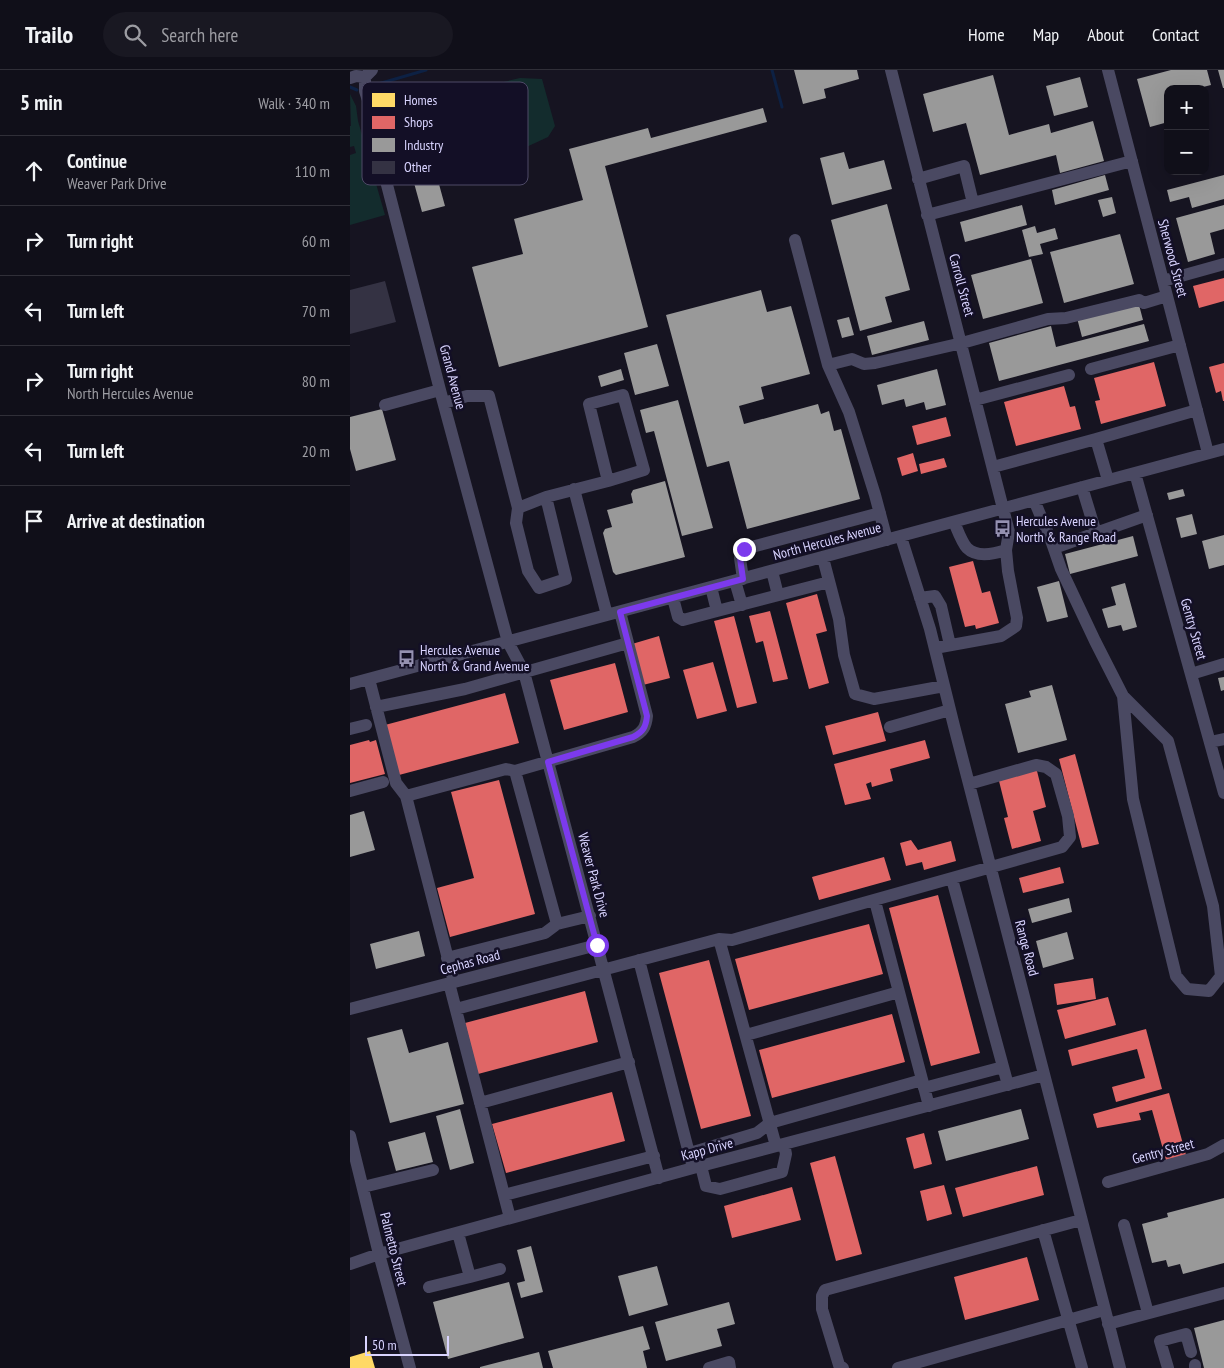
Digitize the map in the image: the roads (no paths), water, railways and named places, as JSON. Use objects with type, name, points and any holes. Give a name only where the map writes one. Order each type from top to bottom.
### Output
[{"type":"street","name":"Carroll Street","points":[[891,70],[1009,532],[1006,550],[1017,618],[1016,626],[1001,636],[950,645]]},
{"type":"street","name":"Sherwood Street","points":[[1108,70],[1208,453]]},
{"type":"street","points":[[350,78],[369,73]]},
{"type":"street","points":[[927,215],[1132,161]]},
{"type":"street","points":[[918,179],[964,166],[973,203]]},
{"type":"street","name":"Grand Avenue","points":[[389,185],[442,396],[508,642]]},
{"type":"street","points":[[796,240],[828,365],[849,412],[887,540]]},
{"type":"street","points":[[1164,281],[1224,264]]},
{"type":"street","points":[[828,365],[852,359],[864,364],[875,363],[962,343],[1048,319],[1066,318],[1140,300],[1144,303],[1168,296]]},
{"type":"street","points":[[1091,369],[1180,345]]},
{"type":"street","points":[[975,400],[1069,375]]},
{"type":"street","points":[[518,508],[546,497],[608,481],[644,470],[623,394],[589,404],[608,481]]},
{"type":"street","points":[[385,405],[442,396],[489,396],[518,508],[516,523],[528,571],[539,588],[566,579],[546,497]]},
{"type":"street","points":[[993,467],[1197,410]]},
{"type":"street","points":[[1096,439],[1108,480]]},
{"type":"street","name":"North Hercules Avenue","points":[[350,684],[1224,449]]},
{"type":"street","name":"Gentry Street","points":[[1135,473],[1224,793]]},
{"type":"street","points":[[1082,488],[1096,533]]},
{"type":"street","points":[[574,489],[607,615]]},
{"type":"street","points":[[1034,500],[1061,568],[1094,641],[1123,696],[1168,741],[1213,906],[1221,976],[1209,991],[1187,989],[1176,976],[1133,799],[1123,696]]},
{"type":"street","points":[[742,605],[739,580],[740,558],[744,549],[880,513]]},
{"type":"street","points":[[1054,548],[1147,515]]},
{"type":"street","points":[[954,522],[966,547],[976,553],[994,554],[1006,550]]},
{"type":"street","name":"Range Road","points":[[901,536],[930,629],[1120,1368]]},
{"type":"street","points":[[823,558],[839,620],[844,655],[856,694],[874,699],[944,686]]},
{"type":"street","points":[[772,571],[778,595]]},
{"type":"street","points":[[673,598],[678,617],[683,620],[829,582]]},
{"type":"street","points":[[712,587],[717,612]]},
{"type":"street","points":[[920,598],[935,596],[940,606],[950,645],[935,648]]},
{"type":"street","points":[[406,796],[506,769],[515,771],[642,733],[646,726],[647,716],[620,612]]},
{"type":"street","name":"Weaver Park Drive","points":[[508,642],[524,672],[659,1178]]},
{"type":"street","points":[[376,708],[465,689],[628,642]]},
{"type":"street","points":[[1191,674],[1224,664]]},
{"type":"street","points":[[369,679],[396,783],[406,796],[447,958],[456,1009],[510,1218]]},
{"type":"street","points":[[890,727],[950,710]]},
{"type":"street","points":[[350,729],[366,725]]},
{"type":"street","points":[[1210,742],[1224,739]]},
{"type":"street","points":[[456,1009],[719,939],[732,940],[874,901],[1062,847],[1070,837],[1068,816],[1056,774],[1046,767],[1036,765],[969,784]]},
{"type":"street","points":[[515,771],[557,924]]},
{"type":"street","points":[[350,791],[383,782]]},
{"type":"street","points":[[952,879],[1008,1085]]},
{"type":"street","points":[[874,901],[929,1106]]},
{"type":"street","points":[[447,958],[545,933],[557,924],[590,916]]},
{"type":"street","points":[[639,960],[690,1153],[706,1186],[720,1189],[782,1172],[786,1154],[770,1123],[719,939]]},
{"type":"street","name":"Cephas Road","points":[[350,1009],[597,945]]},
{"type":"street","points":[[746,1035],[899,992]]},
{"type":"street","points":[[480,1103],[629,1062]]},
{"type":"street","points":[[690,1153],[757,1133],[770,1123],[923,1084],[1003,1067]]},
{"type":"street","name":"Kapp Drive","points":[[350,1264],[379,1254],[697,1167],[1044,1075]]},
{"type":"street","name":"Palmetto Street","points":[[350,1136],[358,1179],[410,1368]]},
{"type":"street","name":"Gentry Street","points":[[1108,1182],[1208,1154],[1224,1145]]},
{"type":"street","points":[[504,1195],[654,1156]]},
{"type":"street","points":[[358,1179],[432,1170]]},
{"type":"street","points":[[842,1368],[839,1365],[822,1308],[822,1296],[825,1290],[1081,1220]]},
{"type":"street","points":[[1124,1225],[1148,1314]]},
{"type":"street","points":[[1043,1230],[1082,1368]]},
{"type":"street","points":[[458,1233],[470,1277]]},
{"type":"street","points":[[430,1287],[500,1270]]},
{"type":"street","points":[[1108,1324],[1224,1293]]},
{"type":"street","points":[[898,1368],[1104,1310]]},
{"type":"street","points":[[1168,1368],[1160,1341],[1186,1334],[1191,1352]]},
{"type":"street","points":[[709,1368],[729,1362],[730,1368]]},
{"type":"waterway","points":[[385,82],[426,70]]},
{"type":"waterway","points":[[772,70],[782,107]]},
{"type":"waterway","points":[[350,87],[357,90]]},
{"type":"place","name":"Hercules Avenue North & Range Road","points":[[1002,529]]},
{"type":"place","name":"Hercules Avenue North & Grand Avenue","points":[[406,658]]}]
